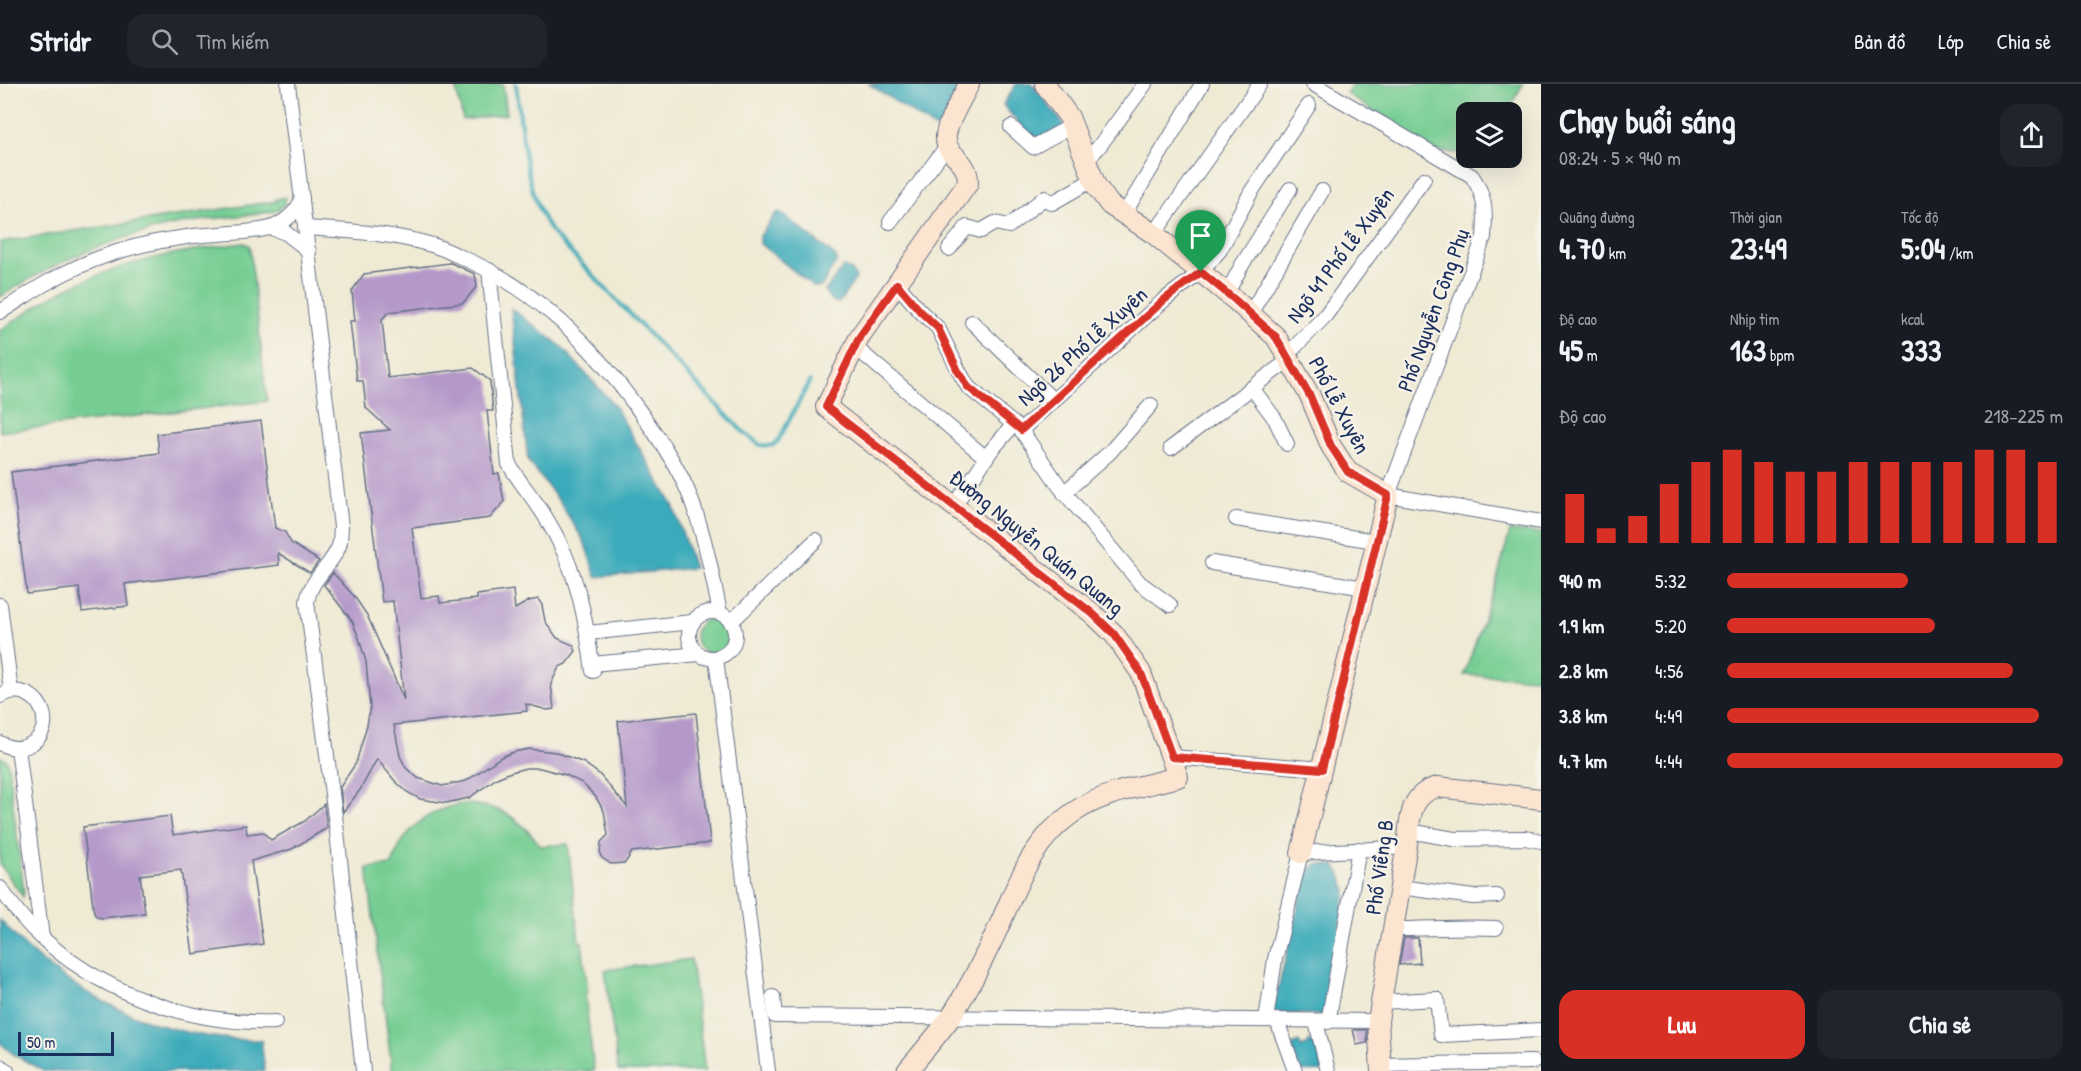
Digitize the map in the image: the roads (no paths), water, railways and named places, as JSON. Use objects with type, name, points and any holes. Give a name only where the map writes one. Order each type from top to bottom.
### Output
[{"type":"street","points":[[288,84],[341,527],[339,546],[313,584],[308,602],[337,832],[363,1071]]},
{"type":"street","points":[[890,222],[948,146],[946,134],[969,84]]},
{"type":"street","name":"Phố Lễ Xuyên","points":[[1045,84],[1057,98],[1073,125],[1094,179],[1110,205],[1154,234],[1227,293],[1276,337],[1310,396],[1331,446],[1348,472],[1388,495]]},
{"type":"street","points":[[1087,159],[1098,148],[1144,84]]},
{"type":"street","points":[[1124,214],[1202,84]]},
{"type":"street","points":[[1154,234],[1260,84]]},
{"type":"street","name":"Phố Nguyễn Công Phụ","points":[[1313,84],[1472,176],[1481,189],[1486,214],[1484,237],[1388,495]]},
{"type":"street","name":"Ngõ 26 Phố Lễ Xuyên","points":[[954,506],[986,458],[1017,427],[1054,400],[1164,300],[1201,272],[1220,250],[1251,192],[1309,105]]},
{"type":"street","points":[[1011,127],[1033,147],[1073,125]]},
{"type":"street","name":"Đường Nguyễn Quán Quang","points":[[907,1071],[951,1017],[992,943],[1026,865],[1047,834],[1064,819],[1088,804],[1111,795],[1178,777],[1141,673],[1114,634],[1092,613],[826,407],[860,336],[968,183],[968,170],[948,146]]},
{"type":"street","points":[[949,249],[967,227],[981,231],[995,222],[1009,226],[1044,198],[1052,203],[1094,179]]},
{"type":"street","name":"Ngõ 41 Phố Lễ Xuyên","points":[[1171,448],[1252,388],[1288,357],[1326,316],[1424,179]]},
{"type":"street","points":[[1227,293],[1290,189]]},
{"type":"street","points":[[1250,314],[1322,191]]},
{"type":"street","points":[[271,228],[289,217],[301,203],[302,198]]},
{"type":"street","points":[[0,312],[51,280],[105,256],[148,244],[179,238],[271,228],[286,233],[309,251]]},
{"type":"street","points":[[306,228],[391,236],[434,246],[489,270],[520,288],[564,323],[608,370],[648,423],[679,473],[689,495],[707,553],[720,613]]},
{"type":"street","points":[[489,270],[510,464],[545,516],[567,557],[581,598],[592,668],[699,654]]},
{"type":"street","points":[[897,284],[938,328],[968,387],[1017,427],[1065,493],[1140,583],[1170,605]]},
{"type":"street","points":[[972,322],[1054,400]]},
{"type":"street","points":[[855,347],[986,458]]},
{"type":"street","points":[[1252,388],[1275,419],[1287,444]]},
{"type":"street","points":[[1065,493],[1110,452],[1151,405]]},
{"type":"street","points":[[1295,1071],[1271,1021],[1275,959],[1388,495],[1541,522]]},
{"type":"street","points":[[1236,519],[1375,541]]},
{"type":"street","points":[[731,622],[816,540]]},
{"type":"street","points":[[1212,563],[1365,588]]},
{"type":"street","points":[[0,605],[5,694],[29,694],[37,700],[44,717],[44,726],[34,742],[18,748],[6,747],[0,743]]},
{"type":"street","points":[[588,633],[692,622],[705,612],[720,613],[731,622],[735,633],[734,643],[726,654],[716,658],[706,658],[699,654],[689,641],[692,622]]},
{"type":"street","points":[[716,658],[768,1071]]},
{"type":"street","points":[[18,748],[42,938]]},
{"type":"street","points":[[1172,757],[1322,769]]},
{"type":"street","name":"Phố Viềng B","points":[[1380,1068],[1378,1022],[1408,839],[1410,814],[1417,800],[1428,789],[1438,787],[1541,799]]},
{"type":"street","points":[[1301,853],[1359,849],[1408,839],[1525,838],[1541,841]]},
{"type":"street","points":[[1328,1071],[1322,1022],[1359,849]]},
{"type":"street","points":[[1400,887],[1473,897],[1497,896]]},
{"type":"street","points":[[0,888],[27,923],[42,938],[77,966],[112,986],[175,1010],[249,1022],[275,1022]]},
{"type":"street","points":[[1394,929],[1431,929],[1448,926],[1496,928]]},
{"type":"street","points":[[773,997],[775,1016],[1378,1022]]},
{"type":"street","points":[[1381,1002],[1437,999],[1441,1035],[1541,1030]]},
{"type":"street","points":[[1380,1068],[1533,1062]]},
{"type":"street","points":[[0,1066],[7,1071]]},
{"type":"water","points":[[869,84],[960,84],[939,131]]},
{"type":"water","points":[[1016,84],[1032,84],[1065,126],[1036,139],[1027,133],[1003,105]]},
{"type":"water","points":[[780,212],[835,256],[837,261],[821,287],[814,287],[760,244],[760,236],[776,213]]},
{"type":"water","points":[[843,267],[852,270],[856,278],[839,303],[836,303],[825,291]]},
{"type":"water","points":[[511,308],[561,346],[614,405],[673,505],[694,568],[596,577],[584,541],[559,501],[528,461]]},
{"type":"water","points":[[1315,864],[1335,865],[1346,891],[1329,1003],[1322,1015],[1272,1013],[1306,874]]},
{"type":"water","points":[[0,920],[54,971],[118,1008],[152,1022],[188,1032],[224,1038],[261,1040],[265,1071],[43,1071],[13,1054],[0,1043]]},
{"type":"water","points":[[1309,1040],[1315,1044],[1324,1071],[1298,1071],[1292,1045],[1299,1042],[1301,1047],[1309,1044]]},
{"type":"waterway","points":[[516,84],[530,181],[543,218],[553,234],[741,430],[760,445],[772,446],[778,441],[810,381]]}]
